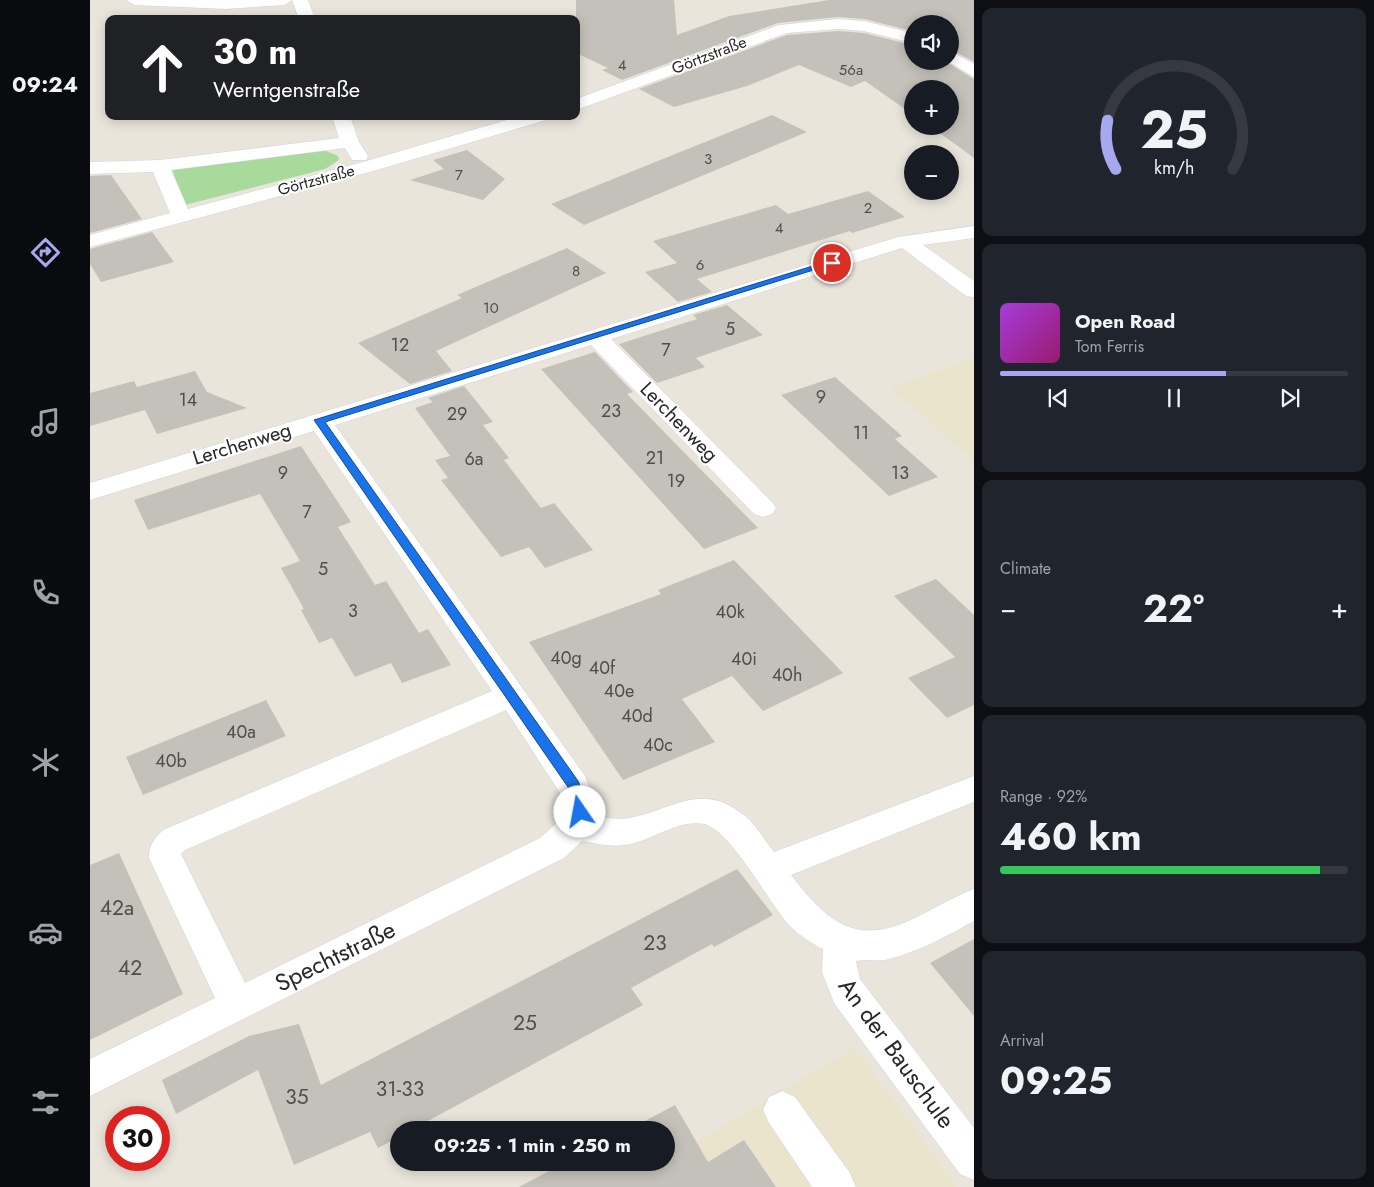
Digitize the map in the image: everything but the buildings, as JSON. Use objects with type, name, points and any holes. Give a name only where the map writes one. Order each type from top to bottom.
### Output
[{"type":"street","points":[[134,0],[225,4],[284,0]]},
{"type":"street","points":[[300,0],[305,15]]},
{"type":"street","name":"Görtzstraße","points":[[580,104],[785,28],[838,24],[886,30],[904,36]]},
{"type":"street","points":[[959,62],[974,72]]},
{"type":"street","points":[[342,120],[350,142],[358,155],[370,166]]},
{"type":"street","name":"Görtzstraße","points":[[90,241],[370,166],[526,120]]},
{"type":"street","name":"Görtzstraße","points":[[90,168],[160,166],[350,142]]},
{"type":"street","points":[[160,166],[181,216]]},
{"type":"street","name":"Lerchenweg","points":[[90,492],[905,241],[974,232]]},
{"type":"street","points":[[905,241],[974,291]]},
{"type":"street","name":"Lerchenweg","points":[[596,336],[763,508]]},
{"type":"street","points":[[319,420],[574,785],[580,799],[580,812],[575,826],[612,833],[630,831],[684,812],[702,810],[719,815],[735,826],[812,925],[842,941],[858,946],[876,946],[908,940],[974,904]]},
{"type":"street","points":[[237,1005],[165,858],[166,849],[174,840],[510,696]]},
{"type":"street","points":[[768,869],[974,789]]},
{"type":"street","name":"Spechtstraße","points":[[90,1078],[552,848],[566,838],[575,826]]},
{"type":"street","name":"An der Bauschule","points":[[842,941],[837,962],[838,974],[848,991],[974,1160]]},
{"type":"street","points":[[782,1110],[836,1187]]},
{"type":"shaded area","points":[[974,358],[974,460],[890,388]]},
{"type":"shaded area","points":[[855,1048],[957,1187],[621,1187],[650,1171],[675,1171],[675,1155]]},
{"type":"green space","points":[[326,151],[338,156],[339,160],[325,169],[185,205],[172,169]]},
{"type":"route","points":[[580,812],[580,799],[574,785],[319,420],[832,263]]}]
